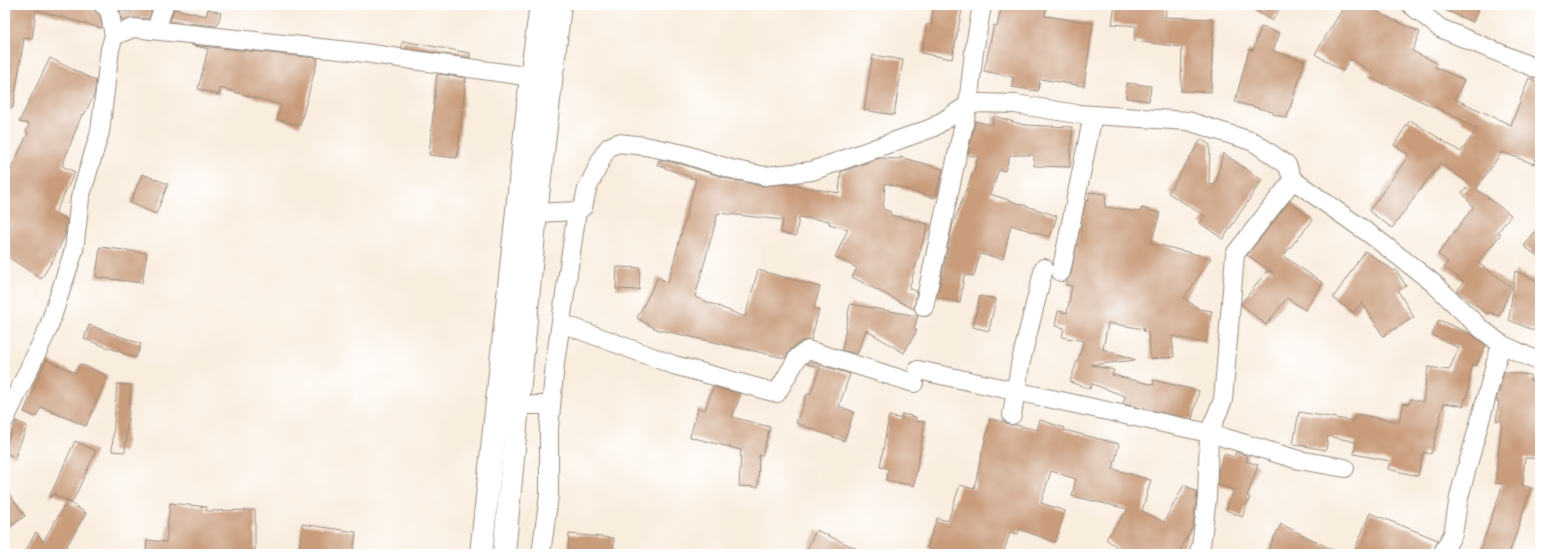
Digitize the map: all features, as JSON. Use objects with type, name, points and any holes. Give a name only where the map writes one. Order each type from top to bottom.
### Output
[{"type":"highway","points":[[504,554],[518,405],[518,303],[531,77],[541,5]]},
{"type":"highway","points":[[482,554],[518,303],[536,213],[560,5]]},
{"type":"street","points":[[5,419],[48,329],[74,250],[80,198],[100,132],[110,49],[114,36],[109,9],[103,5]]},
{"type":"street","points":[[156,30],[164,5]]},
{"type":"street","points":[[924,307],[968,105],[974,52],[982,5]]},
{"type":"street","points":[[1412,5],[1440,28],[1540,70]]},
{"type":"street","points":[[114,36],[133,28],[156,30],[358,52],[531,77]]},
{"type":"street","points":[[536,213],[577,211],[583,206],[587,189],[604,154],[609,147],[618,143],[645,146],[684,154],[731,169],[765,176],[812,172],[932,128],[968,105],[980,103],[1015,104],[1077,114],[1188,121],[1254,142],[1287,166],[1293,180],[1374,237],[1432,282],[1480,327],[1501,344],[1540,362]]},
{"type":"street","points":[[1012,415],[1020,366],[1053,270],[1093,115]]},
{"type":"street","points":[[1198,554],[1201,546],[1207,498],[1209,433],[1223,400],[1235,254],[1293,180]]},
{"type":"street","points":[[541,554],[549,495],[549,428],[555,363],[577,211]]},
{"type":"street","points":[[561,323],[674,365],[776,393],[798,357],[808,350],[916,377],[1015,391],[1209,433],[1299,460],[1344,468]]},
{"type":"street","points":[[1442,554],[1453,534],[1459,498],[1501,344]]},
{"type":"street","points":[[518,405],[551,405]]},
{"type":"building","points":[[13,5],[93,5],[94,10],[99,15],[102,26],[101,28],[36,10],[32,39],[24,38],[13,108],[5,108],[5,6],[13,7]]},
{"type":"building","points":[[133,5],[151,9],[153,5],[148,19],[134,18],[122,21],[120,10],[131,13]]},
{"type":"building","points":[[934,5],[963,5],[952,59],[921,53],[927,24],[931,25]]},
{"type":"building","points":[[1002,5],[1047,5],[1045,16],[1093,23],[1084,86],[1040,79],[1038,91],[1012,87],[1013,77],[984,71],[994,25],[997,26]]},
{"type":"building","points":[[1115,5],[1167,5],[1165,17],[1213,19],[1211,92],[1181,91],[1182,47],[1134,41],[1136,26],[1112,24]]},
{"type":"building","points":[[1247,5],[1282,5],[1272,21]]},
{"type":"building","points":[[1345,5],[1367,5],[1387,17],[1420,32],[1412,51],[1437,63],[1435,67],[1464,80],[1455,99],[1511,125],[1529,78],[1540,83],[1540,150],[1534,164],[1502,152],[1476,189],[1511,215],[1498,232],[1501,234],[1478,263],[1512,287],[1499,316],[1488,312],[1487,314],[1457,291],[1464,282],[1444,267],[1448,262],[1438,254],[1473,207],[1462,192],[1471,185],[1440,163],[1392,228],[1369,211],[1409,155],[1394,145],[1410,120],[1461,152],[1477,129],[1462,122],[1462,120],[1369,77],[1372,72],[1350,59],[1343,71],[1315,54]]},
{"type":"building","points":[[1434,5],[1480,5],[1473,22]]},
{"type":"building","points":[[174,9],[206,16],[208,9],[221,13],[217,26],[170,21]]},
{"type":"building","points":[[1261,27],[1280,33],[1273,51],[1305,61],[1287,118],[1273,114],[1273,112],[1235,102],[1249,49],[1253,50]]},
{"type":"building","points":[[403,41],[470,53],[470,58],[401,48]]},
{"type":"building","points":[[191,45],[318,58],[300,126],[277,119],[281,105],[220,88],[219,95],[198,89],[208,49]]},
{"type":"building","points":[[873,55],[903,60],[894,115],[864,110]]},
{"type":"building","points":[[50,58],[96,81],[94,95],[84,115],[82,114],[62,166],[75,172],[55,213],[67,220],[65,236],[56,255],[41,279],[5,255],[5,181],[28,133],[26,132],[29,124],[19,122]]},
{"type":"building","points":[[437,74],[466,78],[457,158],[429,155]]},
{"type":"building","points":[[1127,83],[1151,86],[1149,101],[1126,98]]},
{"type":"building","points":[[994,116],[1024,125],[1072,127],[1070,167],[1034,166],[1034,155],[1010,155],[1005,171],[999,170],[990,194],[1057,216],[1050,237],[1011,225],[1003,259],[980,254],[974,276],[964,275],[960,303],[937,297],[953,224],[979,157],[968,155],[975,121],[992,125]]},
{"type":"building","points":[[1201,139],[1210,145],[1209,184],[1215,185],[1223,153],[1262,180],[1223,239],[1200,223],[1205,216],[1168,193]]},
{"type":"building","points":[[900,157],[943,169],[935,198],[885,183],[883,209],[891,212],[890,215],[928,224],[909,289],[917,291],[914,309],[852,277],[857,268],[835,257],[848,229],[829,224],[830,221],[799,217],[796,236],[781,233],[783,220],[718,213],[695,297],[745,317],[758,270],[820,287],[814,308],[819,310],[811,340],[802,341],[792,348],[785,358],[656,329],[637,318],[658,277],[668,283],[696,179],[657,165],[659,160],[681,164],[729,179],[763,186],[785,184],[839,193],[841,172],[880,158],[900,159]]},
{"type":"building","points":[[142,174],[168,184],[156,214],[130,203]]},
{"type":"building","points":[[1089,192],[1106,194],[1105,207],[1140,212],[1142,208],[1160,213],[1151,243],[1211,258],[1184,298],[1199,309],[1212,311],[1206,343],[1172,336],[1174,357],[1151,359],[1148,332],[1143,331],[1144,329],[1108,323],[1103,349],[1136,360],[1091,365],[1114,370],[1112,375],[1154,385],[1153,380],[1199,391],[1192,419],[1123,404],[1125,396],[1092,384],[1090,389],[1070,382],[1084,341],[1062,337],[1064,328],[1055,326],[1058,311],[1067,313],[1072,286],[1066,285],[1071,274],[1086,200],[1089,201]]},
{"type":"building","points":[[1290,201],[1313,220],[1283,256],[1323,283],[1305,310],[1287,298],[1266,325],[1241,304],[1267,271],[1273,272],[1247,255]]},
{"type":"building","points":[[1540,225],[1540,258],[1524,246]]},
{"type":"building","points":[[100,247],[147,253],[142,283],[96,277]]},
{"type":"building","points":[[1365,251],[1394,271],[1396,270],[1406,286],[1398,291],[1414,317],[1383,336],[1362,302],[1354,313],[1333,298]]},
{"type":"building","points":[[617,267],[640,268],[639,290],[616,289]]},
{"type":"building","points":[[1515,271],[1540,282],[1540,333],[1509,320]]},
{"type":"building","points":[[980,296],[996,299],[989,331],[973,327]]},
{"type":"building","points":[[850,304],[918,316],[914,329],[917,330],[904,353],[866,330],[857,354],[842,350]]},
{"type":"building","points":[[1439,320],[1471,334],[1486,345],[1476,366],[1472,364],[1467,398],[1465,398],[1464,406],[1444,403],[1431,454],[1423,452],[1418,476],[1388,469],[1390,461],[1354,454],[1356,442],[1328,436],[1326,450],[1293,444],[1299,412],[1354,421],[1356,414],[1399,422],[1404,403],[1409,404],[1411,399],[1423,402],[1428,367],[1449,370],[1459,348],[1432,335]]},
{"type":"building","points":[[89,325],[141,344],[136,358],[120,352],[120,347],[118,351],[84,339]]},
{"type":"building","points":[[46,360],[76,373],[80,364],[108,376],[86,426],[41,407],[36,417],[24,412]]},
{"type":"building","points":[[810,362],[850,374],[839,406],[854,412],[844,441],[796,423],[807,394],[810,395],[820,367],[807,364]]},
{"type":"building","points":[[1504,372],[1530,375],[1530,380],[1540,381],[1540,459],[1525,458],[1522,485],[1531,488],[1509,554],[1479,554],[1503,484],[1495,483],[1502,421],[1496,421],[1499,401],[1496,401]]},
{"type":"building","points":[[117,384],[131,385],[125,452],[112,451]]},
{"type":"building","points":[[713,387],[741,394],[732,417],[770,427],[762,456],[759,455],[758,487],[739,486],[741,450],[690,437],[698,408],[705,410]]},
{"type":"building","points":[[902,414],[916,417],[915,421],[925,422],[914,486],[886,480],[888,468],[880,467],[889,416],[902,419]]},
{"type":"building","points":[[990,419],[1005,422],[1010,425],[1037,430],[1040,420],[1065,428],[1064,430],[1119,444],[1113,469],[1151,480],[1142,511],[1164,522],[1184,485],[1197,492],[1193,526],[1178,554],[1114,554],[1118,548],[1106,539],[1128,509],[1072,496],[1076,479],[1051,471],[1041,503],[1065,511],[1055,542],[1019,529],[1018,534],[1010,532],[1003,554],[945,554],[927,548],[937,518],[948,521],[960,485],[974,489]]},
{"type":"building","points":[[16,421],[27,426],[15,457],[5,453],[5,447]]},
{"type":"building","points":[[75,441],[96,451],[72,503],[55,495],[56,493],[49,498]]},
{"type":"building","points":[[1236,452],[1248,456],[1246,461],[1258,465],[1247,496],[1250,497],[1242,517],[1226,510],[1234,490],[1218,485],[1218,471],[1224,454],[1234,457]]},
{"type":"building","points":[[5,488],[25,516],[5,530]]},
{"type":"building","points":[[67,501],[86,513],[62,554],[24,554],[36,532],[43,542]]},
{"type":"building","points":[[170,503],[207,507],[206,511],[255,510],[255,554],[146,554],[147,540],[166,542]]},
{"type":"building","points":[[1370,513],[1438,540],[1432,554],[1353,554]]},
{"type":"building","points":[[302,524],[356,532],[353,554],[341,554],[299,548]]},
{"type":"building","points":[[1281,524],[1341,554],[1266,554]]},
{"type":"building","points":[[816,530],[868,554],[805,554]]},
{"type":"building","points":[[569,534],[614,538],[613,554],[568,550]]}]
